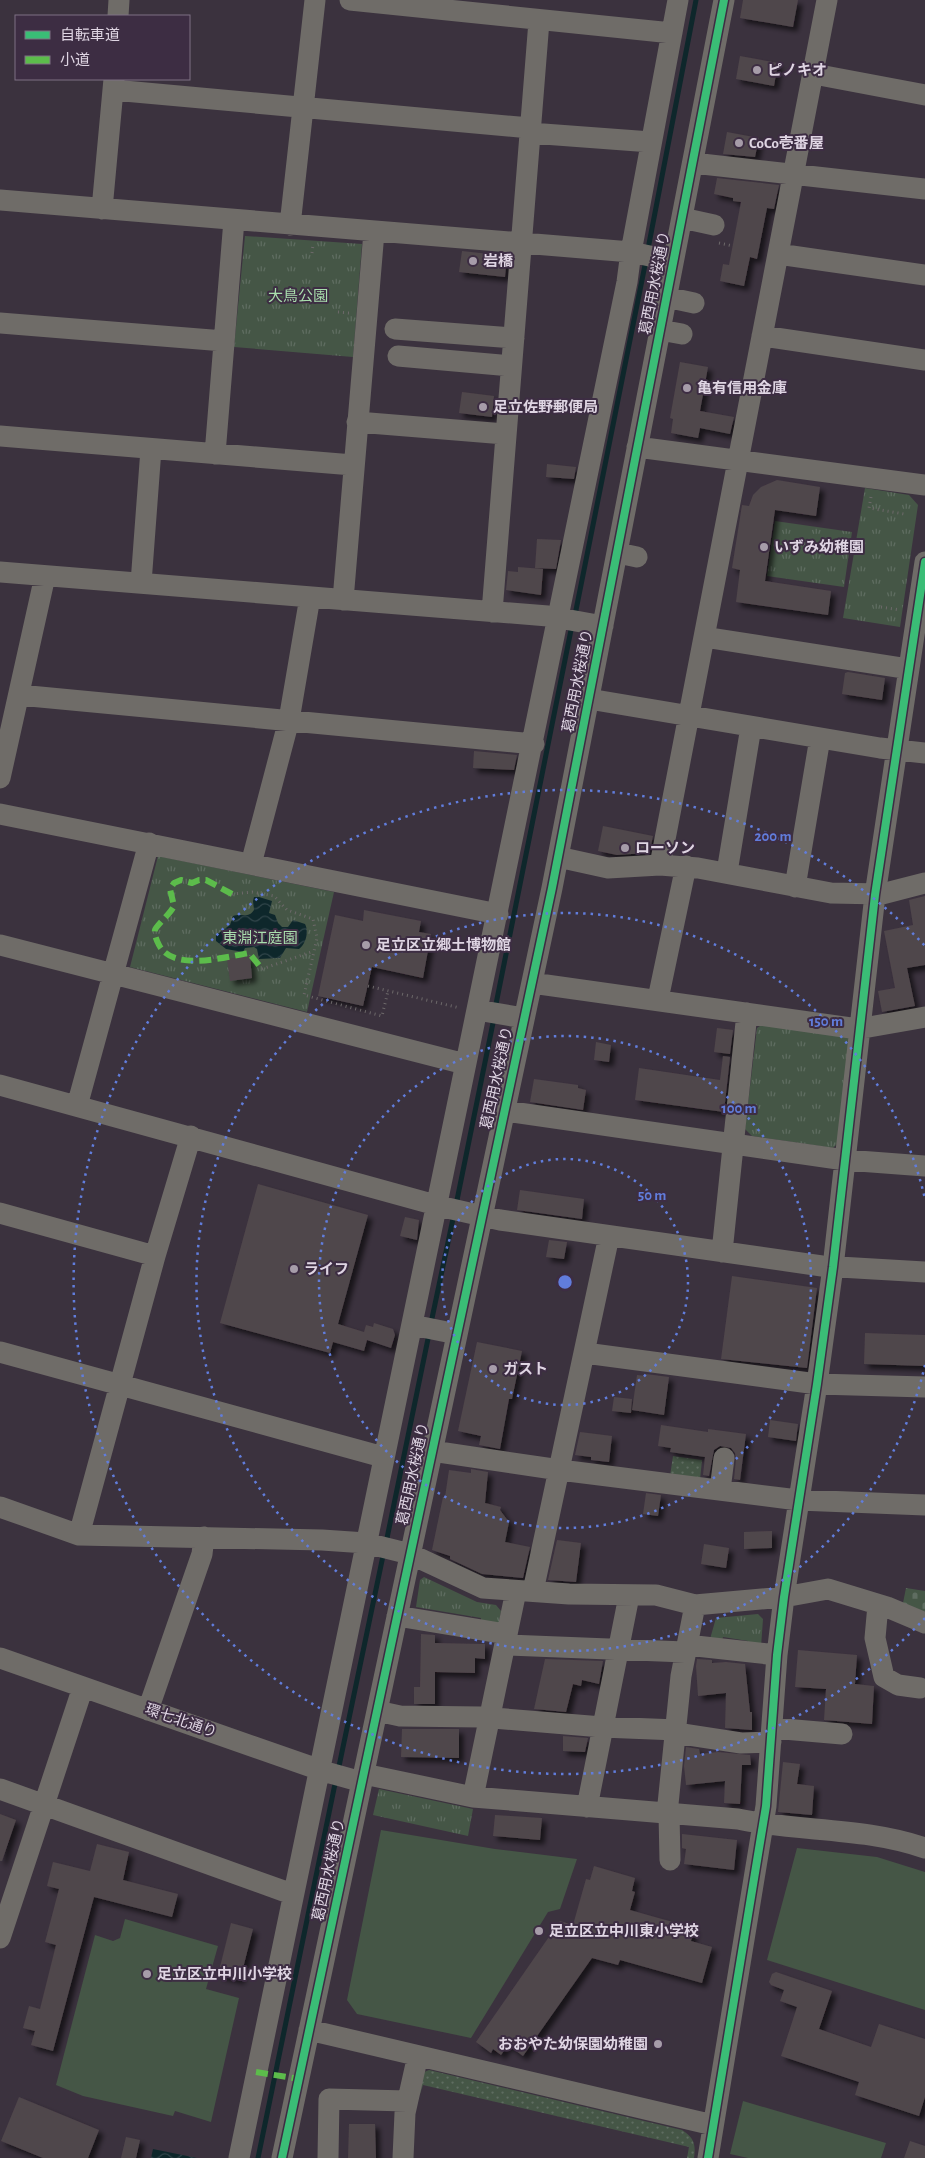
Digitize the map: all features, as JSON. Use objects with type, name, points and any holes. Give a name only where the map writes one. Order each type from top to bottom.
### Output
[{"type":"street","points":[[118,15],[119,0]]},
{"type":"street","points":[[290,225],[315,0]]},
{"type":"street","points":[[350,0],[539,21],[672,33]]},
{"type":"street","points":[[239,2158],[292,1894],[322,1771],[386,1548],[383,1457],[415,1326],[439,1206],[465,1064],[469,1009],[498,914],[534,744],[569,620],[625,292],[635,253],[652,142],[678,0]]},
{"type":"street","name":"葛西用水桜通り","points":[[282,2158],[359,1778],[377,1711],[397,1616],[386,1548],[432,1451],[451,1333],[476,1215],[505,1111],[516,1017],[532,983],[603,626],[627,555],[637,447],[666,297],[668,260],[682,218],[724,0]]},
{"type":"street","points":[[660,865],[704,637],[712,573],[738,460],[758,345],[814,74],[827,0]]},
{"type":"street","points":[[492,612],[539,21]]},
{"type":"street","points":[[814,74],[925,96]]},
{"type":"street","points":[[102,209],[113,84],[304,108],[652,142]]},
{"type":"street","points":[[693,163],[925,188]]},
{"type":"street","points":[[0,200],[635,253],[668,260]]},
{"type":"street","points":[[682,218],[713,234]]},
{"type":"street","points":[[215,454],[234,220]]},
{"type":"street","points":[[342,600],[374,232]]},
{"type":"street","points":[[778,254],[925,275]]},
{"type":"street","points":[[666,297],[694,303]]},
{"type":"street","points":[[0,323],[224,341]]},
{"type":"street","points":[[394,328],[514,338]]},
{"type":"street","points":[[660,330],[682,334]]},
{"type":"street","points":[[758,345],[807,348],[917,362]]},
{"type":"street","points":[[398,356],[511,366]]},
{"type":"street","points":[[357,422],[505,434]]},
{"type":"street","points":[[0,436],[353,465]]},
{"type":"street","points":[[637,447],[925,485]]},
{"type":"street","points":[[140,583],[151,449]]},
{"type":"street","points":[[708,2158],[766,1806],[777,1655],[784,1597],[833,1267],[875,895],[925,562]]},
{"type":"street","points":[[0,572],[492,612],[569,620],[603,626]]},
{"type":"street","points":[[0,778],[45,576]]},
{"type":"street","points":[[251,864],[289,720],[310,597]]},
{"type":"street","points":[[704,637],[910,668]]},
{"type":"street","points":[[19,695],[534,744]]},
{"type":"street","points":[[589,699],[925,754]]},
{"type":"street","points":[[727,872],[751,727]]},
{"type":"street","points":[[795,887],[820,738]]},
{"type":"street","points":[[0,814],[498,914]]},
{"type":"street","points":[[77,1106],[149,843]]},
{"type":"street","points":[[558,857],[608,868],[660,865],[686,866],[727,872],[831,893],[875,895],[925,883]]},
{"type":"street","points":[[658,999],[686,866]]},
{"type":"street","points":[[0,945],[465,1064]]},
{"type":"street","points":[[532,983],[860,1028],[925,1017]]},
{"type":"street","points":[[469,1009],[516,1017]]},
{"type":"street","points":[[722,1252],[747,1013]]},
{"type":"street","points":[[0,1085],[476,1215],[609,1236],[833,1267],[925,1272]]},
{"type":"street","points":[[505,1111],[845,1160],[925,1166]]},
{"type":"street","points":[[79,1535],[155,1256],[191,1136]]},
{"type":"street","points":[[0,1213],[155,1256]]},
{"type":"street","points":[[473,1797],[505,1639],[524,1591],[560,1470],[609,1236]]},
{"type":"street","points":[[415,1326],[451,1333]]},
{"type":"street","points":[[0,1352],[383,1457]]},
{"type":"street","points":[[585,1353],[817,1384],[925,1387]]},
{"type":"street","points":[[432,1451],[560,1470],[798,1500],[925,1505]]},
{"type":"street","points":[[720,1490],[724,1458]]},
{"type":"street","points":[[0,1507],[79,1535],[322,1540],[386,1548],[483,1588],[629,1596],[656,1595],[695,1605],[784,1597],[828,1589],[925,1623]]},
{"type":"street","points":[[148,1710],[202,1554],[204,1537]]},
{"type":"street","points":[[587,1808],[629,1596]]},
{"type":"street","points":[[670,1860],[668,1814],[676,1732],[686,1649],[695,1605]]},
{"type":"street","points":[[878,1605],[875,1638],[884,1677],[898,1685],[920,1688]]},
{"type":"street","points":[[397,1616],[505,1639],[617,1649],[686,1649],[777,1655]]},
{"type":"street","name":"環七北通り","points":[[0,1658],[322,1771],[473,1797],[587,1808],[738,1819],[763,1825],[883,1837],[925,1848]]},
{"type":"street","points":[[1,1934],[83,1687]]},
{"type":"street","points":[[377,1711],[400,1716],[448,1711],[489,1719],[676,1732],[712,1731],[741,1743],[771,1735],[842,1734]]},
{"type":"street","points":[[0,1789],[292,1894]]},
{"type":"street","points":[[309,2030],[713,2124]]},
{"type":"street","points":[[403,2158],[404,2128],[416,2064]]},
{"type":"street","points":[[328,2158],[329,2099],[408,2101]]},
{"type":"path","points":[[713,234],[733,246]]},
{"type":"path","points":[[871,494],[869,508],[904,514]]},
{"type":"path","points":[[881,606],[917,612]]},
{"type":"path","points":[[232,894],[252,892],[274,896],[287,910],[313,919],[317,938],[304,995],[382,1016],[388,991]]},
{"type":"path","points":[[262,969],[314,951]]},
{"type":"path","points":[[368,986],[469,1009]]},
{"type":"green space","name":"大鳥公園","points":[[245,236],[362,244],[353,357],[234,347]]},
{"type":"green space","points":[[865,488],[909,495],[918,505],[900,627],[843,618]]},
{"type":"green space","points":[[775,521],[852,532],[844,587],[767,576]]},
{"type":"green space","name":"東淵江庭園","points":[[158,856],[334,892],[307,1012],[130,967]]},
{"type":"green space","points":[[763,1024],[850,1036],[838,1143],[833,1148],[752,1136],[745,1129],[757,1028]]},
{"type":"green space","points":[[673,1456],[702,1460],[700,1480],[670,1476]]},
{"type":"green space","points":[[424,1577],[477,1602],[496,1605],[501,1611],[499,1623],[481,1622],[481,1618],[416,1607],[420,1580]]},
{"type":"green space","points":[[906,1588],[925,1591],[925,1612],[903,1603]]},
{"type":"green space","points":[[758,1614],[763,1619],[761,1647],[748,1646],[748,1641],[723,1637],[722,1641],[710,1639],[716,1618]]},
{"type":"green space","points":[[379,1789],[473,1809],[468,1836],[373,1815]]},
{"type":"green space","points":[[381,1830],[495,1849],[577,1859],[560,1909],[548,1912],[471,2038],[357,2014],[347,2000]]},
{"type":"green space","points":[[797,1848],[877,1857],[925,1872],[925,2010],[767,1960]]},
{"type":"green space","points":[[125,1919],[218,1946],[206,1989],[239,1998],[211,2122],[175,2111],[173,2116],[83,2096],[56,2085],[95,1935],[113,1941],[120,1938]]},
{"type":"green space","points":[[429,2070],[682,2130],[693,2142],[695,2149],[694,2158],[687,2158],[689,2147],[423,2085],[418,2095],[422,2073]]},
{"type":"green space","points":[[743,2101],[886,2143],[881,2158],[748,2158],[730,2154]]},
{"type":"water","points":[[254,897],[272,901],[269,913],[275,915],[282,927],[288,927],[293,920],[305,924],[307,930],[306,937],[299,949],[286,948],[280,958],[259,959],[257,949],[254,947],[245,948],[243,952],[226,949],[216,941],[216,935],[230,925],[233,916],[252,913],[254,910]]},
{"type":"water","points":[[153,2149],[197,2158],[151,2158]]},
{"type":"building","points":[[743,0],[798,0],[793,27],[740,18]]},
{"type":"building","points":[[740,56],[778,63],[774,86],[736,79]]},
{"type":"building","points":[[727,132],[759,138],[755,157],[723,154]]},
{"type":"building","points":[[717,178],[779,185],[774,209],[767,208],[757,259],[750,257],[744,286],[720,281],[723,264],[729,265],[741,202],[733,201],[733,198],[714,194]]},
{"type":"building","points":[[462,251],[507,256],[505,277],[459,272]]},
{"type":"building","points":[[680,362],[708,367],[700,411],[734,417],[730,434],[700,428],[698,438],[671,433],[673,419],[670,418]]},
{"type":"building","points":[[462,392],[494,396],[492,417],[459,413]]},
{"type":"building","points":[[547,464],[576,467],[574,479],[546,477]]},
{"type":"building","points":[[777,480],[820,487],[816,516],[775,510],[765,581],[831,591],[828,615],[736,602],[740,570],[732,568],[742,505],[749,506],[753,495],[761,487]]},
{"type":"building","points":[[537,539],[561,540],[556,569],[535,568]]},
{"type":"building","points":[[518,567],[543,569],[541,595],[506,590],[508,571],[518,572]]},
{"type":"building","points":[[845,673],[885,678],[882,700],[842,694]]},
{"type":"building","points":[[474,751],[517,755],[514,770],[473,768]]},
{"type":"building","points":[[603,826],[653,836],[650,850],[648,849],[647,853],[617,855],[598,851]]},
{"type":"building","points":[[925,896],[925,965],[907,968],[915,1006],[882,1012],[878,991],[895,988],[884,931],[913,925],[909,900]]},
{"type":"building","points":[[364,910],[421,921],[419,932],[431,934],[423,978],[372,967],[363,1006],[318,996],[335,915],[363,921]]},
{"type":"building","points":[[250,956],[252,978],[230,981],[227,959]]},
{"type":"building","points":[[717,1028],[733,1030],[730,1054],[714,1052]]},
{"type":"building","points":[[596,1042],[611,1045],[609,1062],[594,1060]]},
{"type":"building","points":[[723,1056],[730,1057],[724,1112],[635,1100],[639,1068],[720,1080]]},
{"type":"building","points":[[534,1079],[578,1085],[578,1088],[586,1090],[583,1110],[530,1102]]},
{"type":"building","name":"ライフ","points":[[258,1184],[368,1215],[338,1324],[364,1332],[366,1325],[373,1327],[374,1323],[393,1329],[395,1335],[391,1348],[367,1340],[364,1351],[333,1342],[330,1353],[220,1323]]},
{"type":"building","points":[[520,1190],[584,1199],[582,1219],[517,1210]]},
{"type":"building","points":[[405,1217],[419,1220],[417,1240],[400,1236]]},
{"type":"building","points":[[549,1240],[567,1242],[564,1259],[546,1257]]},
{"type":"building","points":[[732,1276],[817,1288],[807,1368],[721,1359]]},
{"type":"building","points":[[865,1333],[925,1335],[925,1366],[864,1364]]},
{"type":"building","points":[[477,1342],[522,1351],[512,1399],[509,1399],[500,1449],[479,1445],[481,1436],[458,1431]]},
{"type":"building","points":[[646,1374],[669,1377],[664,1415],[632,1410],[637,1375],[646,1376]]},
{"type":"building","points":[[614,1397],[632,1399],[631,1413],[612,1411]]},
{"type":"building","points":[[770,1420],[798,1424],[796,1441],[768,1437]]},
{"type":"building","points":[[661,1425],[708,1432],[708,1429],[746,1434],[740,1480],[734,1479],[736,1459],[735,1453],[731,1448],[720,1446],[714,1450],[709,1476],[703,1475],[705,1457],[670,1452],[671,1448],[658,1446]]},
{"type":"building","points":[[580,1432],[612,1436],[609,1462],[591,1460],[591,1457],[575,1455]]},
{"type":"building","points":[[471,1469],[488,1472],[485,1503],[501,1507],[500,1510],[509,1522],[505,1542],[530,1547],[523,1578],[482,1574],[450,1559],[450,1556],[432,1550],[443,1497],[445,1497],[449,1470],[471,1473]]},
{"type":"building","points":[[646,1493],[661,1495],[658,1516],[643,1514]]},
{"type":"building","points":[[772,1531],[772,1548],[744,1549],[744,1532]]},
{"type":"building","points":[[557,1540],[581,1543],[576,1582],[548,1580]]},
{"type":"building","points":[[704,1544],[729,1548],[726,1568],[701,1564]]},
{"type":"building","points":[[421,1634],[435,1635],[435,1643],[485,1644],[485,1659],[475,1658],[475,1673],[435,1672],[435,1704],[414,1704],[414,1687],[420,1687]]},
{"type":"building","points":[[798,1650],[857,1655],[855,1684],[874,1686],[872,1724],[824,1720],[826,1689],[795,1687]]},
{"type":"building","points":[[545,1659],[603,1661],[599,1684],[582,1680],[581,1686],[573,1684],[566,1712],[534,1709]]},
{"type":"building","points":[[697,1659],[712,1660],[712,1663],[745,1664],[750,1712],[752,1712],[752,1730],[725,1728],[726,1693],[698,1696]]},
{"type":"building","points":[[402,1729],[459,1729],[459,1758],[401,1757]]},
{"type":"building","points":[[563,1736],[588,1738],[585,1752],[563,1751]]},
{"type":"building","points":[[686,1747],[699,1749],[700,1754],[718,1752],[750,1755],[751,1765],[742,1765],[740,1804],[724,1803],[725,1781],[686,1785],[684,1766]]},
{"type":"building","points":[[783,1762],[800,1764],[797,1784],[814,1786],[812,1815],[778,1812]]},
{"type":"building","points":[[0,1814],[16,1820],[2,1861],[0,1861]]},
{"type":"building","points":[[495,1815],[542,1818],[540,1840],[493,1836]]},
{"type":"building","points":[[682,1834],[737,1840],[734,1870],[684,1864],[686,1849],[682,1848]]},
{"type":"building","points":[[97,1844],[129,1852],[123,1880],[178,1894],[172,1917],[94,1897],[53,2051],[31,2045],[35,2031],[23,2028],[29,2006],[40,2009],[56,1945],[45,1942],[59,1889],[47,1886],[53,1862],[90,1871]]},
{"type":"building","points":[[594,1866],[635,1878],[632,1891],[635,1892],[630,1910],[694,1928],[691,1941],[712,1947],[702,1983],[620,1960],[618,1965],[592,1958],[523,2056],[508,2045],[501,2055],[493,2049],[491,2053],[476,2042],[560,1921],[573,1925],[586,1879],[590,1880]]},
{"type":"building","points":[[231,1923],[253,1929],[240,1980],[218,1975]]},
{"type":"building","points":[[776,1972],[832,1991],[819,2029],[871,2047],[879,2024],[925,2039],[925,2097],[919,2116],[855,2095],[859,2082],[781,2056],[797,2007],[780,2001],[784,1990],[771,1985],[769,1982],[772,1974]]},
{"type":"building","points":[[19,2097],[99,2130],[88,2158],[43,2158],[1,2141]]},
{"type":"building","points":[[349,2124],[375,2124],[376,2158],[348,2158]]},
{"type":"building","points":[[126,2137],[140,2140],[136,2158],[121,2158]]},
{"type":"building","points":[[910,2141],[925,2146],[925,2158],[904,2158]]},
{"type":"waterway","points":[[648,249],[696,0]]},
{"type":"waterway","points":[[575,615],[646,260]]},
{"type":"waterway","points":[[495,1009],[572,625]]},
{"type":"waterway","points":[[456,1205],[494,1018]]},
{"type":"waterway","points":[[431,1323],[454,1214]]},
{"type":"waterway","points":[[386,1543],[429,1334]]},
{"type":"waterway","points":[[338,1771],[384,1551]]},
{"type":"waterway","points":[[258,2158],[336,1779]]},
{"type":"marked path","points":[[232,894],[206,880],[192,883],[181,880],[174,883],[170,889],[174,906],[156,928],[155,936],[159,945],[166,953],[176,958],[200,961],[249,953],[262,969]]},
{"type":"marked path","points":[[256,2072],[299,2079]]},
{"type":"cycle path","points":[[282,2158],[552,888],[724,0]]},
{"type":"cycle path","points":[[708,2158],[766,1806],[777,1655],[784,1597],[833,1267],[875,895],[925,562]]},
{"type":"place","name":"ピノキオ","points":[[757,70]]},
{"type":"place","name":"CoCo壱番屋","points":[[739,143]]},
{"type":"place","name":"岩橋","points":[[473,261]]},
{"type":"place","name":"亀有信用金庫","points":[[687,388]]},
{"type":"place","name":"足立佐野郵便局","points":[[483,407]]},
{"type":"place","name":"いずみ幼稚園","points":[[764,547]]},
{"type":"place","name":"ローソン","points":[[625,848]]},
{"type":"place","name":"足立区立郷土博物館","points":[[366,945]]},
{"type":"place","name":"ライフ","points":[[294,1269]]},
{"type":"place","name":"ガスト","points":[[493,1369]]},
{"type":"place","name":"足立区立中川東小学校","points":[[539,1931]]},
{"type":"place","name":"足立区立中川小学校","points":[[147,1974]]},
{"type":"place","name":"おおやた幼保園幼稚園","points":[[658,2044]]}]
